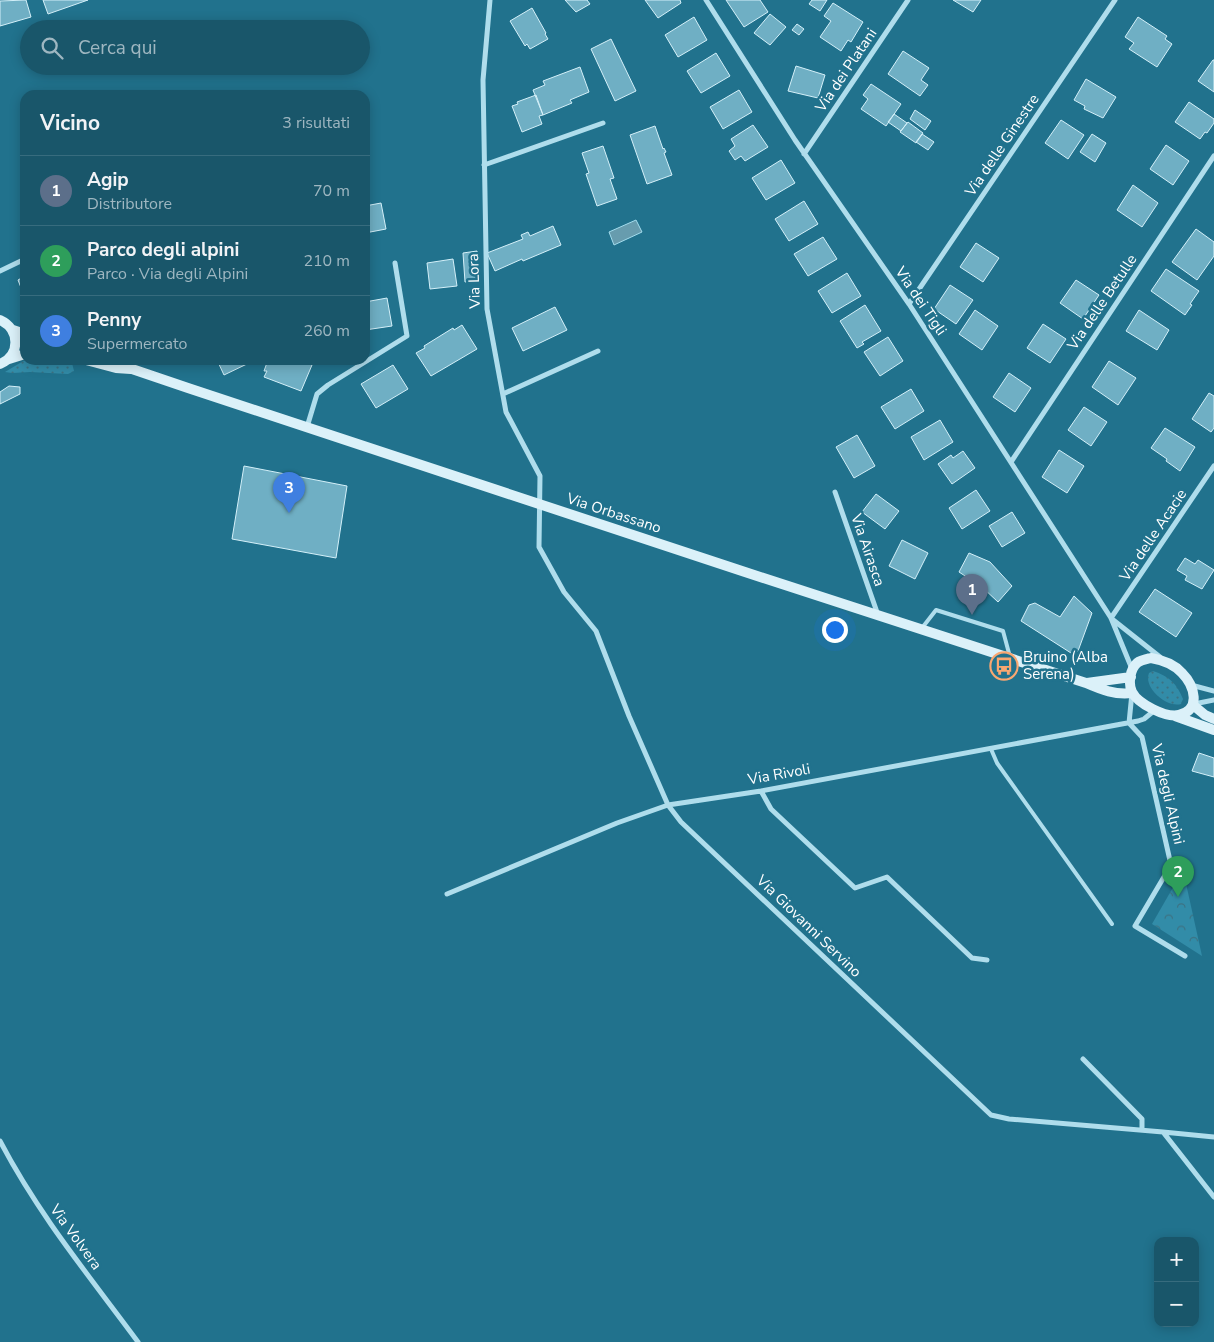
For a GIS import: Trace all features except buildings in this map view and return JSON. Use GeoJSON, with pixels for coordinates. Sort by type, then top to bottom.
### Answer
{"type":"FeatureCollection","features":[{"type":"Feature","properties":{"kind":"main road"},"geometry":{"type":"LineString","coordinates":[[0,320],[8,324],[13,330],[16,345],[14,353],[4,361]]}},
{"type":"Feature","properties":{"kind":"main road"},"geometry":{"type":"LineString","coordinates":[[13,330],[20,332]]}},
{"type":"Feature","properties":{"kind":"main road"},"geometry":{"type":"LineString","coordinates":[[4,361],[20,356]]}},
{"type":"Feature","properties":{"kind":"main road","name":"Via Orbassano"},"geometry":{"type":"LineString","coordinates":[[105,365],[132,369]]}},
{"type":"Feature","properties":{"kind":"main road","name":"Via Orbassano"},"geometry":{"type":"LineString","coordinates":[[126,365],[132,369],[539,504],[1086,683],[1107,692],[1132,693]]}},
{"type":"Feature","properties":{"kind":"main road","name":"Via Orbassano"},"geometry":{"type":"LineString","coordinates":[[1086,683],[1131,673],[1137,663],[1144,660],[1151,658],[1162,659]]}},
{"type":"Feature","properties":{"kind":"main road"},"geometry":{"type":"LineString","coordinates":[[1162,659],[1181,671],[1191,685],[1195,695],[1193,704],[1183,714],[1174,716]]}},
{"type":"Feature","properties":{"kind":"main road"},"geometry":{"type":"LineString","coordinates":[[1131,673],[1130,684],[1132,693],[1140,701],[1155,710],[1214,730]]}},
{"type":"Feature","properties":{"kind":"main road"},"geometry":{"type":"LineString","coordinates":[[1193,704],[1205,715],[1214,719]]}},
{"type":"Feature","properties":{"kind":"street","name":"Via Lora"},"geometry":{"type":"LineString","coordinates":[[490,0],[483,80],[487,309],[506,412],[540,476],[539,504]]}},
{"type":"Feature","properties":{"kind":"street","name":"Via dei Tigli"},"geometry":{"type":"LineString","coordinates":[[706,0],[804,154],[908,304],[1112,618],[1131,673]]}},
{"type":"Feature","properties":{"kind":"street","name":"Via dei Platani"},"geometry":{"type":"LineString","coordinates":[[804,154],[908,0]]}},
{"type":"Feature","properties":{"kind":"street","name":"Via delle Ginestre"},"geometry":{"type":"LineString","coordinates":[[908,304],[1115,0]]}},
{"type":"Feature","properties":{"kind":"street"},"geometry":{"type":"LineString","coordinates":[[484,165],[603,123]]}},
{"type":"Feature","properties":{"kind":"street","name":"Via delle Betulle"},"geometry":{"type":"LineString","coordinates":[[1011,462],[1214,156]]}},
{"type":"Feature","properties":{"kind":"street"},"geometry":{"type":"LineString","coordinates":[[0,271],[20,261]]}},
{"type":"Feature","properties":{"kind":"street"},"geometry":{"type":"LineString","coordinates":[[370,358],[407,336],[395,263]]}},
{"type":"Feature","properties":{"kind":"street"},"geometry":{"type":"LineString","coordinates":[[502,394],[598,351]]}},
{"type":"Feature","properties":{"kind":"street"},"geometry":{"type":"LineString","coordinates":[[307,427],[317,394],[328,384],[359,365]]}},
{"type":"Feature","properties":{"kind":"street","name":"Via delle Acacie"},"geometry":{"type":"LineString","coordinates":[[1112,618],[1214,466]]}},
{"type":"Feature","properties":{"kind":"street","name":"Via Airasca"},"geometry":{"type":"LineString","coordinates":[[835,492],[878,616]]}},
{"type":"Feature","properties":{"kind":"street","name":"Via Giovanni Servino"},"geometry":{"type":"LineString","coordinates":[[539,504],[540,546],[564,592],[596,631],[629,716],[668,805],[681,822],[991,1115],[1009,1119],[1214,1137]]}},
{"type":"Feature","properties":{"kind":"street","name":"Via dei Tigli"},"geometry":{"type":"LineString","coordinates":[[1112,618],[1162,659]]}},
{"type":"Feature","properties":{"kind":"street"},"geometry":{"type":"LineString","coordinates":[[1191,685],[1214,691]]}},
{"type":"Feature","properties":{"kind":"street"},"geometry":{"type":"LineString","coordinates":[[1129,723],[1132,693]]}},
{"type":"Feature","properties":{"kind":"street"},"geometry":{"type":"LineString","coordinates":[[1193,704],[1214,700]]}},
{"type":"Feature","properties":{"kind":"street","name":"Via Rivoli"},"geometry":{"type":"LineString","coordinates":[[447,894],[618,823],[668,805],[761,791],[1129,723],[1144,719],[1155,710]]}},
{"type":"Feature","properties":{"kind":"street","name":"Via degli Alpini"},"geometry":{"type":"LineString","coordinates":[[1129,723],[1142,737],[1171,865],[1135,926],[1185,956]]}},
{"type":"Feature","properties":{"kind":"street"},"geometry":{"type":"LineString","coordinates":[[761,791],[772,809],[855,888],[887,877],[972,958],[987,960]]}},
{"type":"Feature","properties":{"kind":"street"},"geometry":{"type":"LineString","coordinates":[[1084,1059],[1142,1119],[1142,1130]]}},
{"type":"Feature","properties":{"kind":"street"},"geometry":{"type":"LineString","coordinates":[[1164,1132],[1214,1198]]}},
{"type":"Feature","properties":{"kind":"street","name":"Via Volvera"},"geometry":{"type":"LineString","coordinates":[[0,1142],[17,1174],[57,1233],[138,1342]]}},
{"type":"Feature","properties":{"kind":"lane"},"geometry":{"type":"LineString","coordinates":[[920,630],[936,610],[1003,630],[1011,659]]}},
{"type":"Feature","properties":{"kind":"lane"},"geometry":{"type":"LineString","coordinates":[[991,749],[997,763],[1112,924]]}},
{"type":"Feature","properties":{"kind":"green space"},"geometry":{"type":"Polygon","coordinates":[[[20,363],[20,365],[72,365],[74,371],[68,374],[5,372],[20,363]]]}},
{"type":"Feature","properties":{"kind":"green space"},"geometry":{"type":"Polygon","coordinates":[[[1153,671],[1164,675],[1175,685],[1183,699],[1181,704],[1169,703],[1158,696],[1148,679],[1149,673],[1153,671]]]}},
{"type":"Feature","properties":{"kind":"green space"},"geometry":{"type":"Polygon","coordinates":[[[1183,870],[1202,956],[1152,924],[1183,870]]]}},
{"type":"Feature","properties":{"kind":"shaded area"},"geometry":{"type":"Polygon","coordinates":[[[636,220],[642,232],[614,245],[609,232],[636,220]]]}},
{"type":"Feature","properties":{"kind":"place","name":"Penny"},"geometry":{"type":"Point","coordinates":[289,513]}},
{"type":"Feature","properties":{"kind":"place","name":"Agip"},"geometry":{"type":"Point","coordinates":[972,615]}},
{"type":"Feature","properties":{"kind":"place","name":"Bruino (Alba Serena)"},"geometry":{"type":"Point","coordinates":[1004,666]}},
{"type":"Feature","properties":{"kind":"place","name":"Parco degli alpini"},"geometry":{"type":"Point","coordinates":[1178,897]}}]}
